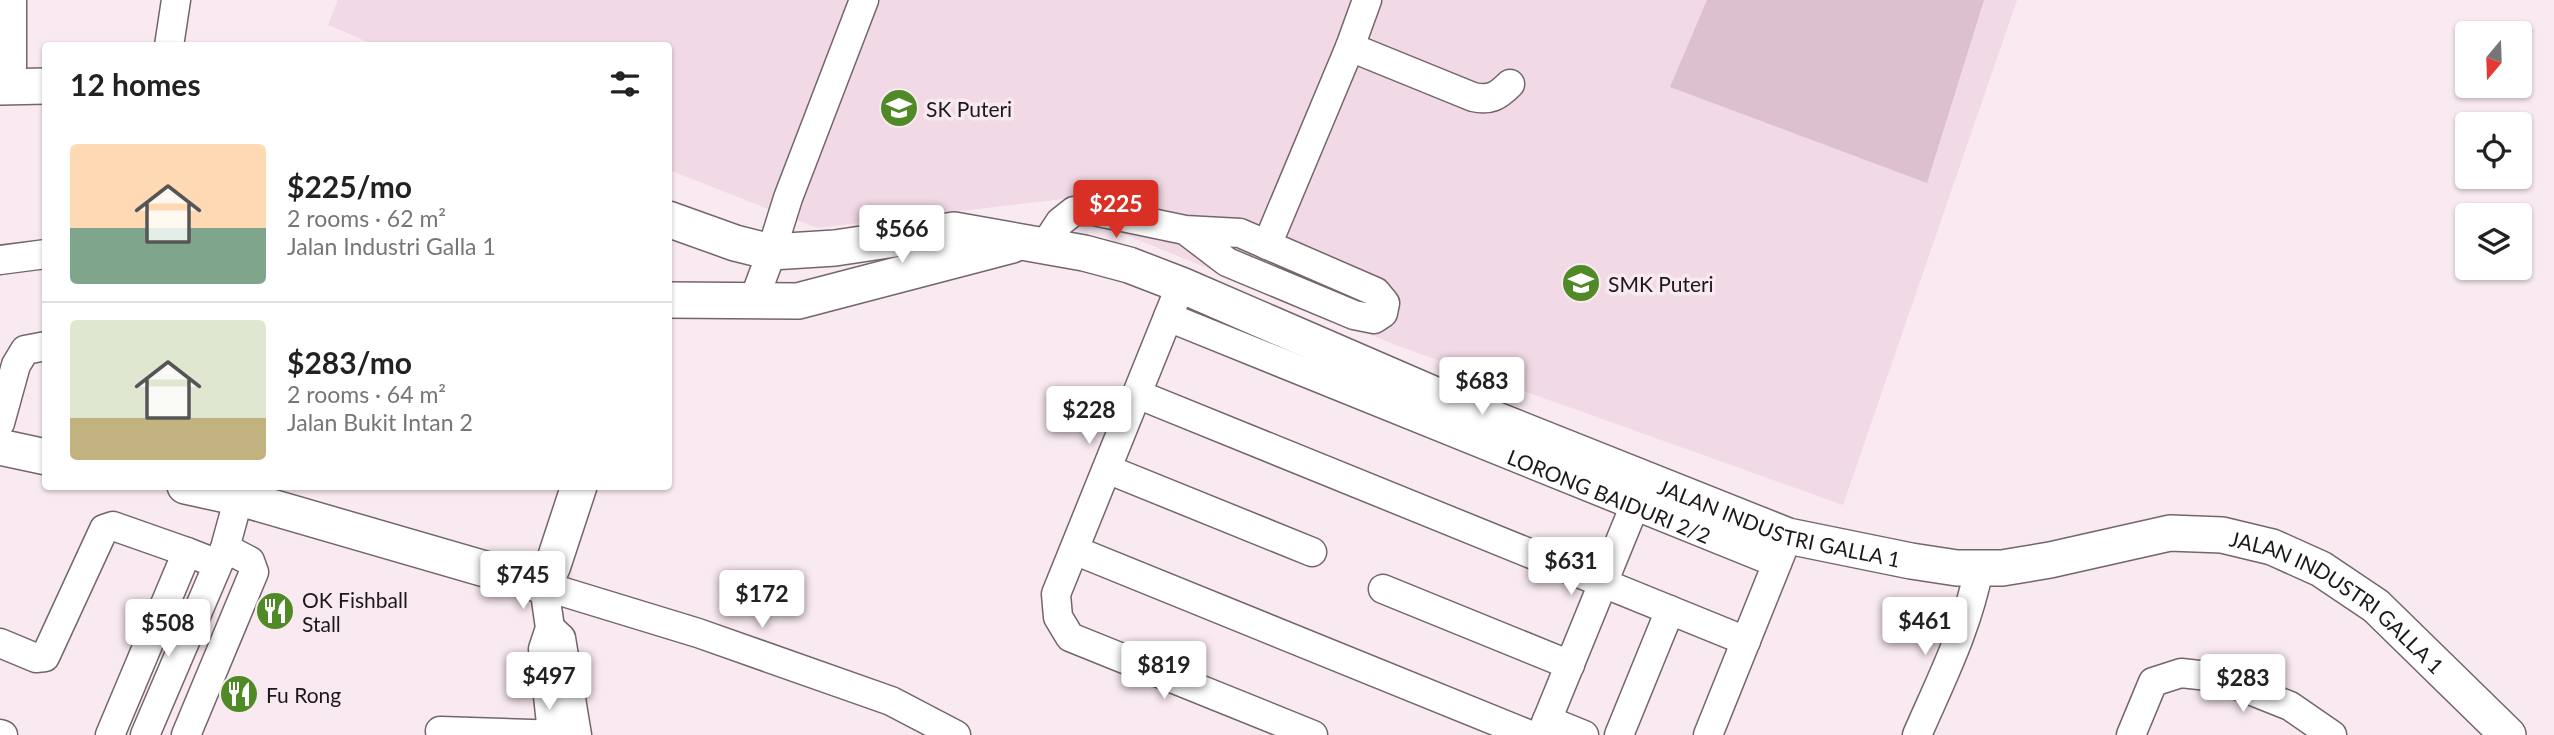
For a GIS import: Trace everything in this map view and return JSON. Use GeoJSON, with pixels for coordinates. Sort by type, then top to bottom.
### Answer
{"type":"FeatureCollection","features":[{"type":"Feature","properties":{"kind":"main road","name":"JALAN INDUSTRI GALLA 1"},"geometry":{"type":"LineString","coordinates":[[672,220],[735,243],[777,242],[835,248],[954,230],[1084,253],[1129,265],[1449,401],[1640,492],[1783,549],[1957,568],[2002,568],[2171,533],[2222,535],[2272,547],[2321,569],[2376,606],[2508,735]]}},
{"type":"Feature","properties":{"kind":"main road"},"geometry":{"type":"LineString","coordinates":[[672,300],[798,301],[1035,244]]}},
{"type":"Feature","properties":{"kind":"main road"},"geometry":{"type":"LineString","coordinates":[[0,447],[42,456]]}},
{"type":"Feature","properties":{"kind":"main road"},"geometry":{"type":"LineString","coordinates":[[222,490],[241,492],[544,586],[578,490]]}},
{"type":"Feature","properties":{"kind":"street"},"geometry":{"type":"LineString","coordinates":[[12,0],[19,87]]}},
{"type":"Feature","properties":{"kind":"street"},"geometry":{"type":"LineString","coordinates":[[170,42],[176,0]]}},
{"type":"Feature","properties":{"kind":"street"},"geometry":{"type":"LineString","coordinates":[[753,302],[864,0]]}},
{"type":"Feature","properties":{"kind":"street"},"geometry":{"type":"LineString","coordinates":[[1267,245],[1367,0]]}},
{"type":"Feature","properties":{"kind":"street"},"geometry":{"type":"LineString","coordinates":[[1350,47],[1473,97],[1487,100],[1500,94],[1510,84]]}},
{"type":"Feature","properties":{"kind":"street"},"geometry":{"type":"LineString","coordinates":[[1035,244],[1074,211],[1094,211],[1185,230],[1240,233],[1376,292],[1385,303],[1383,313],[1374,319],[1354,315],[1227,262],[1185,230]]}},
{"type":"Feature","properties":{"kind":"street"},"geometry":{"type":"LineString","coordinates":[[777,242],[784,276],[798,301]]}},
{"type":"Feature","properties":{"kind":"street"},"geometry":{"type":"LineString","coordinates":[[0,260],[42,255]]}},
{"type":"Feature","properties":{"kind":"street"},"geometry":{"type":"LineString","coordinates":[[1181,285],[1056,594],[1058,617],[1070,637],[1282,729],[1313,735]]}},
{"type":"Feature","properties":{"kind":"street","name":"LORONG BAIDURI 2/2"},"geometry":{"type":"LineString","coordinates":[[1168,317],[1640,492]]}},
{"type":"Feature","properties":{"kind":"street"},"geometry":{"type":"LineString","coordinates":[[0,423],[16,365],[25,350],[42,347]]}},
{"type":"Feature","properties":{"kind":"street"},"geometry":{"type":"LineString","coordinates":[[1137,394],[1746,641]]}},
{"type":"Feature","properties":{"kind":"street"},"geometry":{"type":"LineString","coordinates":[[1107,469],[1312,552]]}},
{"type":"Feature","properties":{"kind":"street"},"geometry":{"type":"LineString","coordinates":[[145,735],[222,556],[241,492]]}},
{"type":"Feature","properties":{"kind":"street"},"geometry":{"type":"LineString","coordinates":[[1540,730],[1570,665],[1640,492]]}},
{"type":"Feature","properties":{"kind":"street"},"geometry":{"type":"LineString","coordinates":[[0,643],[36,658],[45,657],[104,529],[113,526],[187,552],[250,561],[254,572],[186,735]]}},
{"type":"Feature","properties":{"kind":"street"},"geometry":{"type":"LineString","coordinates":[[1708,735],[1783,549]]}},
{"type":"Feature","properties":{"kind":"street"},"geometry":{"type":"LineString","coordinates":[[1074,550],[1540,730],[1584,735]]}},
{"type":"Feature","properties":{"kind":"street"},"geometry":{"type":"LineString","coordinates":[[110,735],[187,552]]}},
{"type":"Feature","properties":{"kind":"street"},"geometry":{"type":"LineString","coordinates":[[1917,735],[1958,642],[1974,596],[1979,568]]}},
{"type":"Feature","properties":{"kind":"street"},"geometry":{"type":"LineString","coordinates":[[440,731],[564,734],[561,638],[550,628],[544,586],[698,633],[891,701],[956,735]]}},
{"type":"Feature","properties":{"kind":"street"},"geometry":{"type":"LineString","coordinates":[[1383,589],[1570,665]]}},
{"type":"Feature","properties":{"kind":"street"},"geometry":{"type":"LineString","coordinates":[[1619,735],[1670,610]]}},
{"type":"Feature","properties":{"kind":"street"},"geometry":{"type":"LineString","coordinates":[[2131,735],[2153,682],[2181,673],[2217,677],[2290,706],[2332,735]]}},
{"type":"Feature","properties":{"kind":"shaded area","name":"SMK Puteri"},"geometry":{"type":"Polygon","coordinates":[[[338,0],[2017,0],[1843,505],[1401,347],[1087,219],[1095,195],[817,228],[672,171],[672,42],[368,42],[328,25],[338,0]]]}},
{"type":"Feature","properties":{"kind":"shaded area"},"geometry":{"type":"Polygon","coordinates":[[[1707,0],[1984,0],[1927,183],[1670,87],[1707,0]]]}},
{"type":"Feature","properties":{"kind":"place","name":"SK Puteri"},"geometry":{"type":"Point","coordinates":[899,108]}},
{"type":"Feature","properties":{"kind":"place","name":"SMK Puteri"},"geometry":{"type":"Point","coordinates":[1581,283]}},
{"type":"Feature","properties":{"kind":"place","name":"OK Fishball Stall"},"geometry":{"type":"Point","coordinates":[275,611]}},
{"type":"Feature","properties":{"kind":"place","name":"Fu Rong"},"geometry":{"type":"Point","coordinates":[239,694]}}]}
